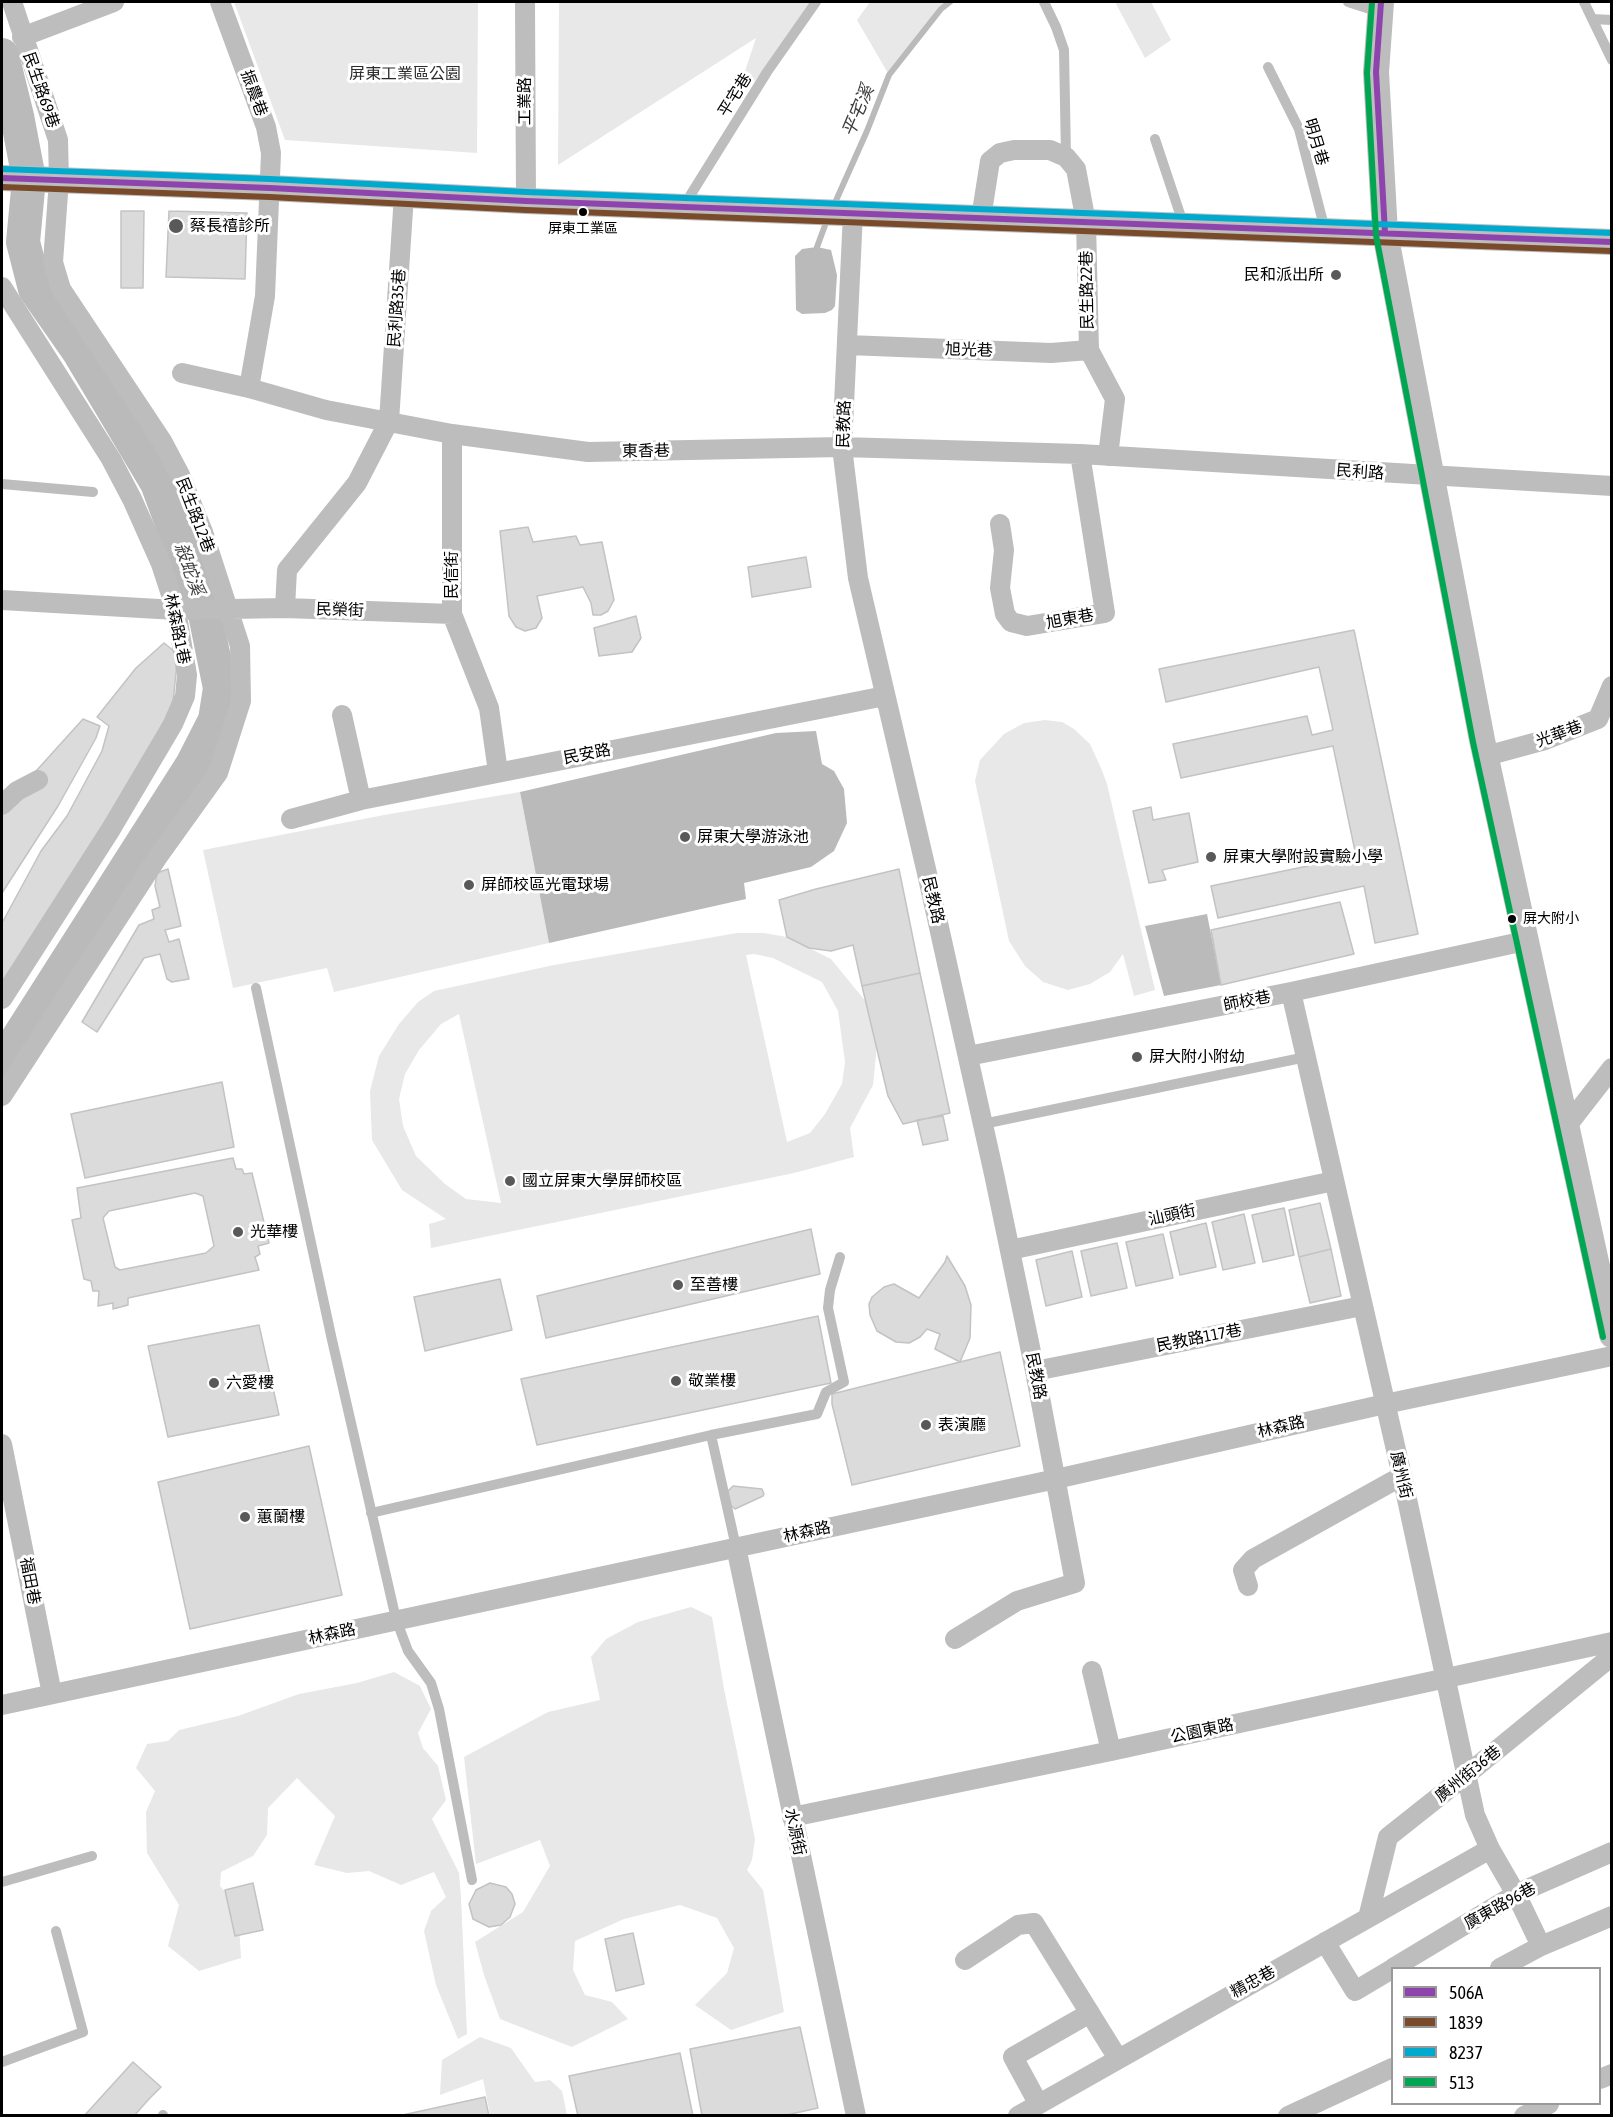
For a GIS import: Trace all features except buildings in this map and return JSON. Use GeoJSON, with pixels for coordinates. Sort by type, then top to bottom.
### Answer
{"type":"FeatureCollection","features":[{"type":"Feature","properties":{"kind":"street","name":"民生路69巷"},"geometry":{"type":"LineString","coordinates":[[12,2],[58,140],[59,180]]}},
{"type":"Feature","properties":{"kind":"street"},"geometry":{"type":"LineString","coordinates":[[22,37],[114,2]]}},
{"type":"Feature","properties":{"kind":"street","name":"振農巷"},"geometry":{"type":"LineString","coordinates":[[220,2],[267,127],[271,153],[270,188]]}},
{"type":"Feature","properties":{"kind":"street","name":"工業路"},"geometry":{"type":"LineString","coordinates":[[525,2],[526,201]]}},
{"type":"Feature","properties":{"kind":"street"},"geometry":{"type":"LineString","coordinates":[[1380,7],[1376,72],[1385,233],[1486,756],[1611,1335]]}},
{"type":"Feature","properties":{"kind":"street"},"geometry":{"type":"LineString","coordinates":[[981,218],[990,161],[1000,153],[1014,150],[1050,150],[1066,157]]}},
{"type":"Feature","properties":{"kind":"street","name":"民生路22巷"},"geometry":{"type":"LineString","coordinates":[[1066,157],[1076,169],[1086,222],[1086,300],[1089,350]]}},
{"type":"Feature","properties":{"kind":"street"},"geometry":{"type":"LineString","coordinates":[[2,178],[526,201],[1611,242]]}},
{"type":"Feature","properties":{"kind":"street","name":"民生路12巷"},"geometry":{"type":"LineString","coordinates":[[2,1096],[157,858],[218,773],[241,701],[240,646],[203,532],[180,475],[61,289],[53,262],[59,180]]}},
{"type":"Feature","properties":{"kind":"street"},"geometry":{"type":"LineString","coordinates":[[249,388],[265,296],[270,188]]}},
{"type":"Feature","properties":{"kind":"street","name":"民利路35巷"},"geometry":{"type":"LineString","coordinates":[[389,422],[404,195]]}},
{"type":"Feature","properties":{"kind":"street","name":"民教路"},"geometry":{"type":"LineString","coordinates":[[853,213],[842,447],[858,578],[983,1124],[1035,1371],[1075,1583],[1017,1601],[956,1639]]}},
{"type":"Feature","properties":{"kind":"street","name":"林森路1巷"},"geometry":{"type":"LineString","coordinates":[[2,287],[111,459],[132,499],[161,564],[176,610],[187,675],[185,696],[173,724],[111,828],[2,999]]}},
{"type":"Feature","properties":{"kind":"street","name":"旭光巷"},"geometry":{"type":"LineString","coordinates":[[848,345],[1051,353],[1089,350]]}},
{"type":"Feature","properties":{"kind":"street"},"geometry":{"type":"LineString","coordinates":[[842,447],[1108,456],[1115,399],[1089,350]]}},
{"type":"Feature","properties":{"kind":"street"},"geometry":{"type":"LineString","coordinates":[[182,373],[249,388],[326,410],[452,434]]}},
{"type":"Feature","properties":{"kind":"street"},"geometry":{"type":"LineString","coordinates":[[285,608],[287,570],[357,483],[389,422]]}},
{"type":"Feature","properties":{"kind":"street","name":"東香巷"},"geometry":{"type":"LineString","coordinates":[[452,434],[588,452],[842,447]]}},
{"type":"Feature","properties":{"kind":"street","name":"民信街"},"geometry":{"type":"LineString","coordinates":[[452,434],[452,614],[489,708],[498,772]]}},
{"type":"Feature","properties":{"kind":"street","name":"旭東巷"},"geometry":{"type":"LineString","coordinates":[[1000,524],[1004,550],[1000,588],[1005,614],[1011,622],[1028,626],[1105,613],[1080,454]]}},
{"type":"Feature","properties":{"kind":"street","name":"民利路"},"geometry":{"type":"LineString","coordinates":[[1108,456],[1611,486]]}},
{"type":"Feature","properties":{"kind":"street"},"geometry":{"type":"LineString","coordinates":[[2,600],[176,610]]}},
{"type":"Feature","properties":{"kind":"street","name":"民榮街"},"geometry":{"type":"LineString","coordinates":[[176,610],[285,608],[452,614]]}},
{"type":"Feature","properties":{"kind":"street","name":"光華巷"},"geometry":{"type":"LineString","coordinates":[[1486,756],[1545,741],[1598,719],[1611,689]]}},
{"type":"Feature","properties":{"kind":"street","name":"民安路"},"geometry":{"type":"LineString","coordinates":[[291,819],[361,800],[885,696]]}},
{"type":"Feature","properties":{"kind":"street"},"geometry":{"type":"LineString","coordinates":[[342,715],[361,800]]}},
{"type":"Feature","properties":{"kind":"street"},"geometry":{"type":"LineString","coordinates":[[2,805],[16,791],[38,780]]}},
{"type":"Feature","properties":{"kind":"street","name":"師校巷"},"geometry":{"type":"LineString","coordinates":[[968,1056],[1291,992],[1525,941]]}},
{"type":"Feature","properties":{"kind":"street","name":"廣州街"},"geometry":{"type":"LineString","coordinates":[[1291,992],[1402,1476],[1475,1815],[1541,1947]]}},
{"type":"Feature","properties":{"kind":"street"},"geometry":{"type":"LineString","coordinates":[[1566,1127],[1611,1068]]}},
{"type":"Feature","properties":{"kind":"street","name":"汕頭街"},"geometry":{"type":"LineString","coordinates":[[1010,1250],[1334,1181]]}},
{"type":"Feature","properties":{"kind":"street","name":"民教路117巷"},"geometry":{"type":"LineString","coordinates":[[1035,1371],[1362,1306]]}},
{"type":"Feature","properties":{"kind":"street","name":"林森路"},"geometry":{"type":"LineString","coordinates":[[2,1705],[1056,1479],[1385,1404],[1611,1356]]}},
{"type":"Feature","properties":{"kind":"street","name":"福田巷"},"geometry":{"type":"LineString","coordinates":[[2,1444],[52,1694]]}},
{"type":"Feature","properties":{"kind":"street"},"geometry":{"type":"LineString","coordinates":[[1248,1586],[1243,1570],[1253,1559],[1402,1476]]}},
{"type":"Feature","properties":{"kind":"street","name":"水源街"},"geometry":{"type":"LineString","coordinates":[[736,1547],[855,2115]]}},
{"type":"Feature","properties":{"kind":"street","name":"公園東路"},"geometry":{"type":"LineString","coordinates":[[792,1817],[1611,1642]]}},
{"type":"Feature","properties":{"kind":"street","name":"廣州街36巷"},"geometry":{"type":"LineString","coordinates":[[1368,1918],[1388,1837],[1611,1656]]}},
{"type":"Feature","properties":{"kind":"street"},"geometry":{"type":"LineString","coordinates":[[1092,1671],[1111,1750]]}},
{"type":"Feature","properties":{"kind":"street","name":"精忠巷"},"geometry":{"type":"LineString","coordinates":[[1018,2115],[1490,1849]]}},
{"type":"Feature","properties":{"kind":"street","name":"廣東路96巷"},"geometry":{"type":"LineString","coordinates":[[1395,1967],[1516,1894],[1611,1852]]}},
{"type":"Feature","properties":{"kind":"street"},"geometry":{"type":"LineString","coordinates":[[1502,1967],[1611,1916]]}},
{"type":"Feature","properties":{"kind":"street"},"geometry":{"type":"LineString","coordinates":[[965,1960],[1018,1925],[1034,1923],[1117,2058]]}},
{"type":"Feature","properties":{"kind":"street","name":"廣東路96巷"},"geometry":{"type":"LineString","coordinates":[[1325,1942],[1355,1991],[1391,1969]]}},
{"type":"Feature","properties":{"kind":"street"},"geometry":{"type":"LineString","coordinates":[[1038,2103],[1013,2057],[1090,2013]]}},
{"type":"Feature","properties":{"kind":"street"},"geometry":{"type":"LineString","coordinates":[[1288,2115],[1391,2068]]}},
{"type":"Feature","properties":{"kind":"street"},"geometry":{"type":"LineString","coordinates":[[1524,2115],[1545,2105]]}},
{"type":"Feature","properties":{"kind":"lane","name":"平宅巷"},"geometry":{"type":"LineString","coordinates":[[682,207],[767,72],[816,2]]}},
{"type":"Feature","properties":{"kind":"lane"},"geometry":{"type":"LineString","coordinates":[[1044,2],[1064,50],[1066,157]]}},
{"type":"Feature","properties":{"kind":"lane"},"geometry":{"type":"LineString","coordinates":[[1348,2],[1380,7]]}},
{"type":"Feature","properties":{"kind":"lane"},"geometry":{"type":"LineString","coordinates":[[1584,2],[1611,60]]}},
{"type":"Feature","properties":{"kind":"lane"},"geometry":{"type":"LineString","coordinates":[[1592,19],[1611,21]]}},
{"type":"Feature","properties":{"kind":"lane","name":"明月巷"},"geometry":{"type":"LineString","coordinates":[[1268,67],[1299,129],[1325,230]]}},
{"type":"Feature","properties":{"kind":"lane"},"geometry":{"type":"LineString","coordinates":[[1155,139],[1184,226]]}},
{"type":"Feature","properties":{"kind":"lane"},"geometry":{"type":"LineString","coordinates":[[2,484],[93,492]]}},
{"type":"Feature","properties":{"kind":"lane"},"geometry":{"type":"LineString","coordinates":[[256,988],[396,1620],[408,1651],[431,1683],[439,1709],[471,1880]]}},
{"type":"Feature","properties":{"kind":"lane"},"geometry":{"type":"LineString","coordinates":[[983,1124],[1306,1057]]}},
{"type":"Feature","properties":{"kind":"lane"},"geometry":{"type":"LineString","coordinates":[[371,1513],[711,1435],[817,1414],[826,1392],[844,1382],[828,1308],[830,1290],[840,1257]]}},
{"type":"Feature","properties":{"kind":"lane"},"geometry":{"type":"LineString","coordinates":[[711,1435],[736,1547]]}},
{"type":"Feature","properties":{"kind":"lane"},"geometry":{"type":"LineString","coordinates":[[2,1882],[92,1856]]}},
{"type":"Feature","properties":{"kind":"lane"},"geometry":{"type":"LineString","coordinates":[[2,2062],[83,2032],[56,1931]]}},
{"type":"Feature","properties":{"kind":"green space","name":"屏東工業區公園"},"geometry":{"type":"Polygon","coordinates":[[[234,2],[478,2],[477,153],[285,140],[234,2]]]}},
{"type":"Feature","properties":{"kind":"green space"},"geometry":{"type":"Polygon","coordinates":[[[559,2],[816,2],[739,101],[736,98],[756,38],[558,165],[559,2]]]}},
{"type":"Feature","properties":{"kind":"green space"},"geometry":{"type":"Polygon","coordinates":[[[870,2],[950,2],[941,9],[889,75],[857,20],[870,2]]]}},
{"type":"Feature","properties":{"kind":"green space"},"geometry":{"type":"Polygon","coordinates":[[[1115,2],[1151,2],[1171,40],[1145,58],[1115,2]]]}},
{"type":"Feature","properties":{"kind":"green space"},"geometry":{"type":"Polygon","coordinates":[[[1045,720],[1062,722],[1074,729],[1090,744],[1101,768],[1107,784],[1155,990],[1134,996],[1123,954],[1110,972],[1090,984],[1068,990],[1043,982],[1025,966],[1009,941],[975,781],[980,760],[1004,734],[1024,723],[1045,720]]]}},
{"type":"Feature","properties":{"kind":"green space"},"geometry":{"type":"Polygon","coordinates":[[[520,792],[549,943],[334,992],[327,968],[233,988],[203,850],[384,815],[520,792]]]}},
{"type":"Feature","properties":{"kind":"green space"},"geometry":{"type":"Polygon","coordinates":[[[737,933],[764,933],[787,937],[831,959],[867,1003],[877,1045],[873,1085],[850,1128],[854,1157],[794,1173],[431,1248],[429,1224],[446,1219],[402,1190],[372,1140],[370,1091],[379,1056],[399,1024],[418,1002],[434,991],[554,965],[737,933]],[[754,954],[746,955],[787,1142],[810,1133],[825,1114],[842,1084],[845,1062],[838,1011],[822,982],[773,958],[754,954]],[[459,1014],[441,1024],[419,1050],[405,1074],[399,1099],[403,1126],[416,1156],[445,1184],[466,1199],[501,1203],[459,1014]]]}},
{"type":"Feature","properties":{"kind":"green space"},"geometry":{"type":"Polygon","coordinates":[[[691,1607],[712,1617],[724,1689],[755,1839],[752,1860],[747,1870],[763,1890],[784,2012],[731,2030],[695,2005],[727,1973],[734,1948],[717,1918],[680,1905],[624,1919],[575,1941],[573,1970],[585,1995],[612,2002],[628,2019],[572,2047],[500,2019],[475,1942],[523,1912],[550,1866],[540,1840],[476,1864],[464,1757],[548,1712],[600,1700],[591,1657],[606,1639],[638,1622],[691,1607]]]}},
{"type":"Feature","properties":{"kind":"green space"},"geometry":{"type":"Polygon","coordinates":[[[394,1672],[420,1686],[431,1709],[418,1733],[423,1748],[438,1766],[446,1800],[432,1819],[459,1873],[467,2034],[458,2039],[436,1985],[424,1931],[431,1911],[446,1897],[434,1872],[401,1885],[369,1871],[347,1873],[314,1865],[335,1816],[297,1778],[268,1808],[267,1835],[253,1856],[221,1872],[220,1886],[238,1906],[241,1958],[199,1971],[168,1946],[179,1905],[147,1853],[146,1812],[155,1791],[136,1768],[147,1744],[168,1741],[179,1730],[238,1716],[299,1694],[357,1683],[394,1672]]]}},
{"type":"Feature","properties":{"kind":"green space"},"geometry":{"type":"Polygon","coordinates":[[[480,2037],[511,2048],[535,2082],[550,2080],[562,2091],[567,2115],[490,2115],[483,2079],[440,2095],[442,2060],[480,2037]]]}},
{"type":"Feature","properties":{"kind":"shaded area"},"geometry":{"type":"Polygon","coordinates":[[[817,247],[831,250],[837,275],[835,306],[825,313],[802,314],[796,310],[795,256],[802,249],[817,247]]]}},
{"type":"Feature","properties":{"kind":"shaded area","name":"屏東大學游泳池"},"geometry":{"type":"Polygon","coordinates":[[[816,731],[822,764],[834,771],[844,789],[847,823],[834,851],[811,867],[744,883],[746,899],[549,943],[520,792],[776,733],[816,731]]]}},
{"type":"Feature","properties":{"kind":"shaded area"},"geometry":{"type":"Polygon","coordinates":[[[1207,914],[1221,985],[1164,996],[1145,926],[1207,914]]]}},
{"type":"Feature","properties":{"kind":"waterway","name":"平宅溪"},"geometry":{"type":"LineString","coordinates":[[834,205],[889,75],[941,9],[950,2]]}},
{"type":"Feature","properties":{"kind":"waterway","name":"殺蛇溪"},"geometry":{"type":"LineString","coordinates":[[2,55],[29,179],[23,242],[35,289],[79,352],[157,483],[205,614],[220,688],[215,720],[192,765],[2,1063]]}},
{"type":"Feature","properties":{"kind":"waterway","name":"平宅溪"},"geometry":{"type":"LineString","coordinates":[[817,247],[827,220]]}},
{"type":"Feature","properties":{"kind":"transit line","name":"513"},"geometry":{"type":"LineString","coordinates":[[1372,2],[1367,73],[1376,235],[1473,742],[1603,1337]]}},
{"type":"Feature","properties":{"kind":"transit line","name":"506A"},"geometry":{"type":"LineString","coordinates":[[1381,2],[1376,72],[1385,233]]}},
{"type":"Feature","properties":{"kind":"transit line","name":"8237"},"geometry":{"type":"LineString","coordinates":[[2,169],[526,192],[1612,233]]}},
{"type":"Feature","properties":{"kind":"transit line","name":"506A"},"geometry":{"type":"LineString","coordinates":[[2,178],[526,201],[1612,242]]}},
{"type":"Feature","properties":{"kind":"transit line","name":"1839"},"geometry":{"type":"LineString","coordinates":[[2,187],[526,210],[1612,251]]}},
{"type":"Feature","properties":{"kind":"place","name":"屏東工業區"},"geometry":{"type":"Point","coordinates":[583,212]}},
{"type":"Feature","properties":{"kind":"place","name":"蔡長禧診所"},"geometry":{"type":"Point","coordinates":[176,226]}},
{"type":"Feature","properties":{"kind":"place","name":"民和派出所"},"geometry":{"type":"Point","coordinates":[1336,275]}},
{"type":"Feature","properties":{"kind":"place","name":"屏東大學游泳池"},"geometry":{"type":"Point","coordinates":[685,837]}},
{"type":"Feature","properties":{"kind":"place","name":"屏東大學附設實驗小學"},"geometry":{"type":"Point","coordinates":[1211,857]}},
{"type":"Feature","properties":{"kind":"place","name":"屏師校區光電球場"},"geometry":{"type":"Point","coordinates":[469,885]}},
{"type":"Feature","properties":{"kind":"place","name":"屏大附小"},"geometry":{"type":"Point","coordinates":[1512,919]}},
{"type":"Feature","properties":{"kind":"place","name":"屏大附小附幼"},"geometry":{"type":"Point","coordinates":[1137,1057]}},
{"type":"Feature","properties":{"kind":"place","name":"國立屏東大學屏師校區"},"geometry":{"type":"Point","coordinates":[510,1181]}},
{"type":"Feature","properties":{"kind":"place","name":"光華樓"},"geometry":{"type":"Point","coordinates":[238,1232]}},
{"type":"Feature","properties":{"kind":"place","name":"至善樓"},"geometry":{"type":"Point","coordinates":[678,1285]}},
{"type":"Feature","properties":{"kind":"place","name":"敬業樓"},"geometry":{"type":"Point","coordinates":[676,1381]}},
{"type":"Feature","properties":{"kind":"place","name":"六愛樓"},"geometry":{"type":"Point","coordinates":[214,1383]}},
{"type":"Feature","properties":{"kind":"place","name":"表演廳"},"geometry":{"type":"Point","coordinates":[926,1425]}},
{"type":"Feature","properties":{"kind":"place","name":"蕙蘭樓"},"geometry":{"type":"Point","coordinates":[245,1517]}}]}
